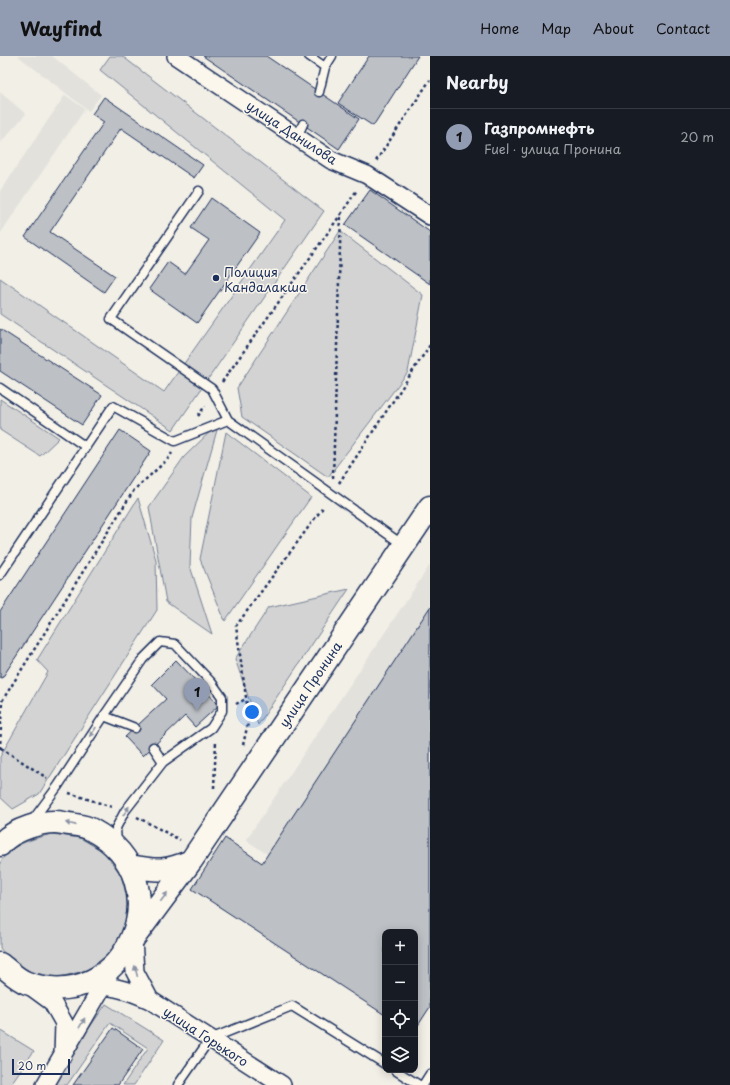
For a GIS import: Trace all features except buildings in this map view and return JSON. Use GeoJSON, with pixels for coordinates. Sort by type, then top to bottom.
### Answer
{"type":"FeatureCollection","features":[{"type":"Feature","properties":{"kind":"main road","name":"улица Пронина"},"geometry":{"type":"LineString","coordinates":[[133,939],[194,856],[430,507]]}},
{"type":"Feature","properties":{"kind":"main road"},"geometry":{"type":"LineString","coordinates":[[0,964],[26,983],[54,988],[76,986],[98,978],[115,964],[133,939],[140,915],[139,890],[130,866],[117,848],[92,829],[57,821],[27,827],[1,843]]}},
{"type":"Feature","properties":{"kind":"main road"},"geometry":{"type":"LineString","coordinates":[[130,866],[150,870],[171,869],[194,856]]}},
{"type":"Feature","properties":{"kind":"street","name":"улица Данилова"},"geometry":{"type":"LineString","coordinates":[[176,56],[300,130],[331,160],[367,175],[430,216]]}},
{"type":"Feature","properties":{"kind":"street"},"geometry":{"type":"LineString","coordinates":[[133,939],[135,972],[150,1000]]}},
{"type":"Feature","properties":{"kind":"street"},"geometry":{"type":"LineString","coordinates":[[45,1085],[115,964]]}},
{"type":"Feature","properties":{"kind":"street"},"geometry":{"type":"LineString","coordinates":[[26,983],[52,1002],[64,1023],[63,1056]]}},
{"type":"Feature","properties":{"kind":"street","name":"улица Горького"},"geometry":{"type":"LineString","coordinates":[[76,986],[104,985],[127,989],[150,1000],[282,1085]]}},
{"type":"Feature","properties":{"kind":"lane"},"geometry":{"type":"LineString","coordinates":[[309,56],[326,67]]}},
{"type":"Feature","properties":{"kind":"lane"},"geometry":{"type":"LineString","coordinates":[[319,92],[326,67],[332,56]]}},
{"type":"Feature","properties":{"kind":"lane"},"geometry":{"type":"LineString","coordinates":[[199,191],[111,319],[212,389],[228,420],[404,546]]}},
{"type":"Feature","properties":{"kind":"lane"},"geometry":{"type":"LineString","coordinates":[[0,388],[86,447]]}},
{"type":"Feature","properties":{"kind":"lane"},"geometry":{"type":"LineString","coordinates":[[0,575],[113,406],[175,441],[228,420]]}},
{"type":"Feature","properties":{"kind":"lane"},"geometry":{"type":"LineString","coordinates":[[27,827],[58,786],[142,659],[160,642],[175,644],[212,683],[222,697],[222,711],[211,728],[163,762],[125,811],[116,828],[117,848]]}},
{"type":"Feature","properties":{"kind":"lane"},"geometry":{"type":"LineString","coordinates":[[104,716],[135,728]]}},
{"type":"Feature","properties":{"kind":"lane"},"geometry":{"type":"LineString","coordinates":[[153,747],[163,762]]}},
{"type":"Feature","properties":{"kind":"lane"},"geometry":{"type":"LineString","coordinates":[[178,1085],[210,1039],[292,1006],[382,1062]]}},
{"type":"Feature","properties":{"kind":"lane"},"geometry":{"type":"LineString","coordinates":[[400,1073],[419,1085]]}},
{"type":"Feature","properties":{"kind":"lane"},"geometry":{"type":"LineString","coordinates":[[423,1085],[430,1074]]}},
{"type":"Feature","properties":{"kind":"path"},"geometry":{"type":"LineString","coordinates":[[194,856],[188,844],[125,811],[67,792],[0,748],[2,701],[134,490],[167,460],[183,438],[341,214],[430,80]]}},
{"type":"Feature","properties":{"kind":"path"},"geometry":{"type":"LineString","coordinates":[[332,494],[341,214]]}},
{"type":"Feature","properties":{"kind":"path"},"geometry":{"type":"LineString","coordinates":[[242,752],[249,719],[236,626],[332,494],[430,345]]}},
{"type":"Feature","properties":{"kind":"path"},"geometry":{"type":"LineString","coordinates":[[211,728],[216,738],[214,796]]}},
{"type":"Feature","properties":{"kind":"shaded area"},"geometry":{"type":"Polygon","coordinates":[[[18,56],[52,56],[101,95],[89,111],[18,56]]]}},
{"type":"Feature","properties":{"kind":"shaded area"},"geometry":{"type":"Polygon","coordinates":[[[110,56],[122,56],[324,211],[173,430],[0,314],[0,278],[164,392],[285,220],[100,70],[110,56]]]}},
{"type":"Feature","properties":{"kind":"shaded area"},"geometry":{"type":"Polygon","coordinates":[[[0,92],[26,114],[0,143],[0,92]]]}},
{"type":"Feature","properties":{"kind":"shaded area"},"geometry":{"type":"Polygon","coordinates":[[[65,95],[85,109],[0,234],[0,191],[65,95]]]}},
{"type":"Feature","properties":{"kind":"shaded area"},"geometry":{"type":"Polygon","coordinates":[[[340,231],[423,295],[408,372],[328,477],[242,417],[237,388],[340,231]]]}},
{"type":"Feature","properties":{"kind":"shaded area"},"geometry":{"type":"Polygon","coordinates":[[[0,399],[59,438],[40,456],[0,430],[0,399]]]}},
{"type":"Feature","properties":{"kind":"shaded area"},"geometry":{"type":"Polygon","coordinates":[[[219,423],[192,518],[190,566],[212,634],[166,602],[149,507],[184,457],[219,423]]]}},
{"type":"Feature","properties":{"kind":"shaded area"},"geometry":{"type":"Polygon","coordinates":[[[226,432],[311,497],[225,621],[200,559],[226,432]]]}},
{"type":"Feature","properties":{"kind":"shaded area"},"geometry":{"type":"Polygon","coordinates":[[[138,498],[156,560],[157,610],[39,794],[13,809],[0,797],[0,757],[48,672],[37,660],[138,498]]]}},
{"type":"Feature","properties":{"kind":"shaded area"},"geometry":{"type":"Polygon","coordinates":[[[430,565],[430,964],[418,938],[418,929],[382,929],[382,931],[246,840],[430,565]]]}},
{"type":"Feature","properties":{"kind":"shaded area"},"geometry":{"type":"Polygon","coordinates":[[[349,589],[258,725],[235,659],[269,607],[349,589]]]}},
{"type":"Feature","properties":{"kind":"shaded area"},"geometry":{"type":"Polygon","coordinates":[[[52,834],[80,838],[104,852],[121,875],[128,902],[124,929],[110,953],[87,970],[60,977],[33,973],[9,959],[0,948],[0,863],[10,851],[23,843],[52,834]]]}},
{"type":"Feature","properties":{"kind":"shaded area"},"geometry":{"type":"Polygon","coordinates":[[[106,1004],[164,1040],[134,1085],[123,1085],[148,1048],[110,1023],[67,1085],[49,1085],[106,1004]]]}},
{"type":"Feature","properties":{"kind":"shaded area"},"geometry":{"type":"Polygon","coordinates":[[[0,1030],[34,1051],[10,1085],[0,1085],[0,1030]]]}},
{"type":"Feature","properties":{"kind":"place","name":"Полиция Кандалакша"},"geometry":{"type":"Point","coordinates":[216,278]}},
{"type":"Feature","properties":{"kind":"place","name":"Газпромнефть"},"geometry":{"type":"Point","coordinates":[197,711]}}]}
